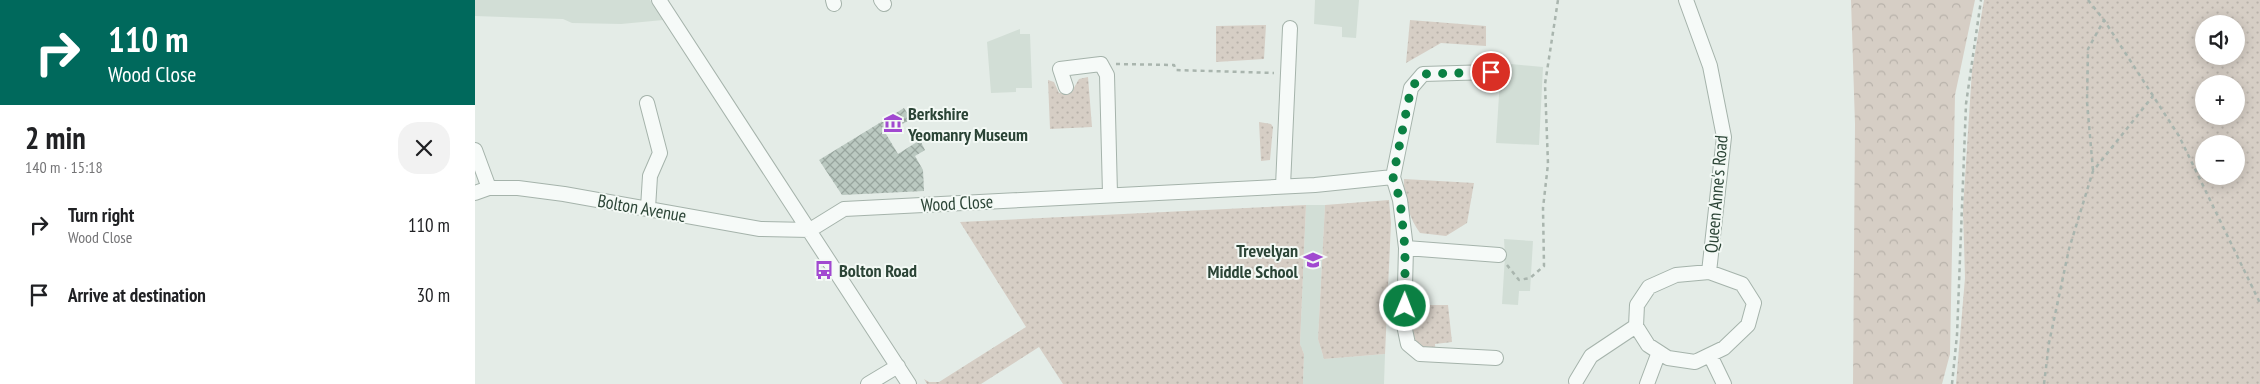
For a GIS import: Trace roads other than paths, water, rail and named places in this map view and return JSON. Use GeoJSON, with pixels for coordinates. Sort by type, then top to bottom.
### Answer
{"type":"FeatureCollection","features":[{"type":"Feature","properties":{"kind":"street"},"geometry":{"type":"LineString","coordinates":[[659,0],[909,384]]}},
{"type":"Feature","properties":{"kind":"street","name":"Queen Anne's Road"},"geometry":{"type":"LineString","coordinates":[[1686,0],[1710,66],[1724,137],[1709,272]]}},
{"type":"Feature","properties":{"kind":"street"},"geometry":{"type":"LineString","coordinates":[[1283,186],[1290,28]]}},
{"type":"Feature","properties":{"kind":"street"},"geometry":{"type":"LineString","coordinates":[[1067,87],[1060,70],[1101,64],[1107,75],[1111,194]]}},
{"type":"Feature","properties":{"kind":"street"},"geometry":{"type":"LineString","coordinates":[[1491,72],[1423,74],[1411,88],[1393,177],[1400,200],[1405,248],[1404,325],[1408,344],[1420,354],[1496,358]]}},
{"type":"Feature","properties":{"kind":"street"},"geometry":{"type":"LineString","coordinates":[[647,103],[660,154],[649,176],[648,208]]}},
{"type":"Feature","properties":{"kind":"street"},"geometry":{"type":"LineString","coordinates":[[475,150],[489,188]]}},
{"type":"Feature","properties":{"kind":"street","name":"Wood Close"},"geometry":{"type":"LineString","coordinates":[[810,230],[844,209],[1283,186],[1393,177]]}},
{"type":"Feature","properties":{"kind":"street","name":"Bolton Avenue"},"geometry":{"type":"LineString","coordinates":[[475,193],[489,188],[518,188],[648,208],[760,229],[810,230]]}},
{"type":"Feature","properties":{"kind":"street"},"geometry":{"type":"LineString","coordinates":[[1405,248],[1499,255]]}},
{"type":"Feature","properties":{"kind":"street","name":"Queen Anne's Road"},"geometry":{"type":"LineString","coordinates":[[1709,272],[1742,284],[1754,303],[1748,325],[1725,348],[1695,362],[1668,358],[1648,345],[1636,326],[1637,305],[1649,287],[1676,275],[1709,272]]}},
{"type":"Feature","properties":{"kind":"street"},"geometry":{"type":"LineString","coordinates":[[1576,382],[1591,356],[1636,326]]}},
{"type":"Feature","properties":{"kind":"street"},"geometry":{"type":"LineString","coordinates":[[1647,384],[1659,352]]}},
{"type":"Feature","properties":{"kind":"street"},"geometry":{"type":"LineString","coordinates":[[1710,355],[1724,384]]}},
{"type":"Feature","properties":{"kind":"street"},"geometry":{"type":"LineString","coordinates":[[867,384],[898,366]]}},
{"type":"Feature","properties":{"kind":"place","name":"Berkshire Yeomanry Museum"},"geometry":{"type":"Point","coordinates":[893,123]}},
{"type":"Feature","properties":{"kind":"place","name":"Trevelyan Middle School"},"geometry":{"type":"Point","coordinates":[1313,260]}},
{"type":"Feature","properties":{"kind":"place","name":"Bolton Road"},"geometry":{"type":"Point","coordinates":[824,270]}}]}
